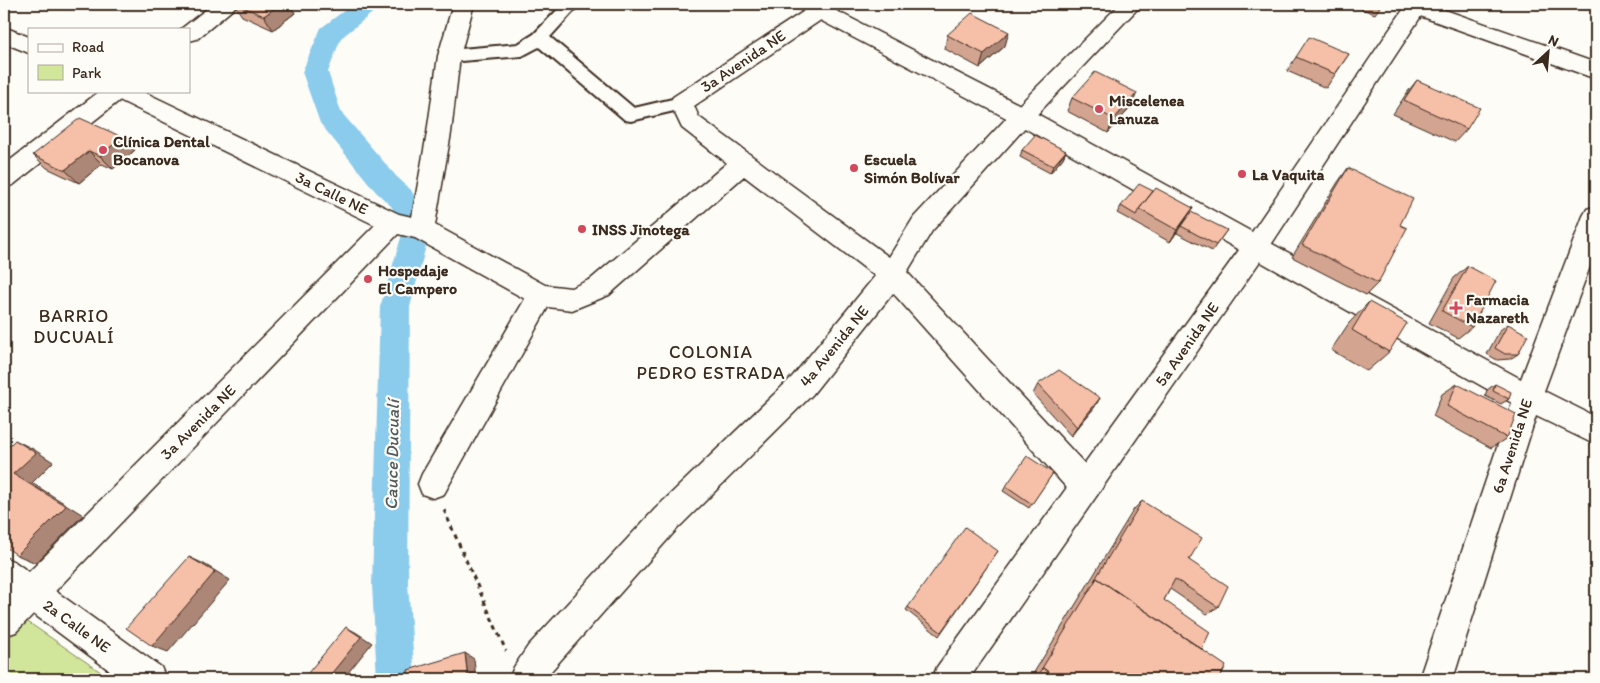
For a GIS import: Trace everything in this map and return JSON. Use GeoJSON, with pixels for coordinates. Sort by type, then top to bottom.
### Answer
{"type":"FeatureCollection","features":[{"type":"Feature","properties":{"kind":"street"},"geometry":{"type":"LineString","coordinates":[[190,33],[226,4]]}},
{"type":"Feature","properties":{"kind":"street"},"geometry":{"type":"LineString","coordinates":[[422,230],[450,56],[463,4]]}},
{"type":"Feature","properties":{"kind":"street"},"geometry":{"type":"LineString","coordinates":[[450,56],[522,50],[540,38],[572,4]]}},
{"type":"Feature","properties":{"kind":"street","name":"4a Avenida NE"},"geometry":{"type":"LineString","coordinates":[[526,679],[540,658],[666,519],[802,386],[892,274],[923,224],[1022,116],[1132,4]]}},
{"type":"Feature","properties":{"kind":"street"},"geometry":{"type":"LineString","coordinates":[[818,6],[1022,116],[1528,397],[1596,432]]}},
{"type":"Feature","properties":{"kind":"street","name":"3a Avenida NE"},"geometry":{"type":"LineString","coordinates":[[681,103],[818,6]]}},
{"type":"Feature","properties":{"kind":"street"},"geometry":{"type":"LineString","coordinates":[[1417,6],[1596,71]]}},
{"type":"Feature","properties":{"kind":"street","name":"5a Avenida NE"},"geometry":{"type":"LineString","coordinates":[[949,679],[1256,247],[1417,6]]}},
{"type":"Feature","properties":{"kind":"street"},"geometry":{"type":"LineString","coordinates":[[4,34],[28,46]]}},
{"type":"Feature","properties":{"kind":"street"},"geometry":{"type":"LineString","coordinates":[[540,38],[631,115],[681,103],[690,122],[892,274],[1085,486]]}},
{"type":"Feature","properties":{"kind":"street"},"geometry":{"type":"LineString","coordinates":[[4,178],[115,92]]}},
{"type":"Feature","properties":{"kind":"street","name":"3a Calle NE"},"geometry":{"type":"LineString","coordinates":[[123,92],[394,223],[422,230],[541,295]]}},
{"type":"Feature","properties":{"kind":"street"},"geometry":{"type":"LineString","coordinates":[[433,484],[541,295],[572,299],[600,287],[743,163]]}},
{"type":"Feature","properties":{"kind":"street","name":"6a Avenida NE"},"geometry":{"type":"LineString","coordinates":[[1436,679],[1528,397],[1596,216]]}},
{"type":"Feature","properties":{"kind":"street","name":"3a Avenida NE"},"geometry":{"type":"LineString","coordinates":[[4,620],[394,223]]}},
{"type":"Feature","properties":{"kind":"street","name":"2a Calle NE"},"geometry":{"type":"LineString","coordinates":[[4,573],[149,679]]}},
{"type":"Feature","properties":{"kind":"path"},"geometry":{"type":"LineString","coordinates":[[433,484],[507,653]]}},
{"type":"Feature","properties":{"kind":"green space"},"geometry":{"type":"Polygon","coordinates":[[[25,620],[111,679],[4,679],[4,641],[25,620]]]}},
{"type":"Feature","properties":{"kind":"building"},"geometry":{"type":"Polygon","coordinates":[[[236,4],[280,4],[264,16],[236,4]]]}},
{"type":"Feature","properties":{"kind":"building"},"geometry":{"type":"Polygon","coordinates":[[[972,13],[1009,32],[984,54],[947,35],[972,13]]]}},
{"type":"Feature","properties":{"kind":"building"},"geometry":{"type":"Polygon","coordinates":[[[1309,37],[1349,54],[1335,74],[1296,57],[1309,37]]]}},
{"type":"Feature","properties":{"kind":"building"},"geometry":{"type":"Polygon","coordinates":[[[1095,72],[1137,93],[1114,119],[1072,98],[1095,72]]]}},
{"type":"Feature","properties":{"kind":"building"},"geometry":{"type":"Polygon","coordinates":[[[1417,80],[1480,108],[1467,129],[1404,100],[1417,80]]]}},
{"type":"Feature","properties":{"kind":"building"},"geometry":{"type":"Polygon","coordinates":[[[80,118],[122,137],[100,156],[89,151],[65,170],[33,155],[80,118]]]}},
{"type":"Feature","properties":{"kind":"building"},"geometry":{"type":"Polygon","coordinates":[[[1035,135],[1066,151],[1053,166],[1022,150],[1035,135]]]}},
{"type":"Feature","properties":{"kind":"building"},"geometry":{"type":"Polygon","coordinates":[[[1348,168],[1413,199],[1400,225],[1407,228],[1378,283],[1302,245],[1348,168]]]}},
{"type":"Feature","properties":{"kind":"building"},"geometry":{"type":"Polygon","coordinates":[[[1139,184],[1153,191],[1136,215],[1121,206],[1139,184]]]}},
{"type":"Feature","properties":{"kind":"building"},"geometry":{"type":"Polygon","coordinates":[[[1156,188],[1193,208],[1177,230],[1139,209],[1156,188]]]}},
{"type":"Feature","properties":{"kind":"building"},"geometry":{"type":"Polygon","coordinates":[[[1191,212],[1227,230],[1216,245],[1181,226],[1191,212]]]}},
{"type":"Feature","properties":{"kind":"building"},"geometry":{"type":"Polygon","coordinates":[[[1468,266],[1496,281],[1472,327],[1442,311],[1468,266]]]}},
{"type":"Feature","properties":{"kind":"building"},"geometry":{"type":"Polygon","coordinates":[[[1369,302],[1407,323],[1389,352],[1352,330],[1369,302]]]}},
{"type":"Feature","properties":{"kind":"building"},"geometry":{"type":"Polygon","coordinates":[[[1508,324],[1528,335],[1518,354],[1505,354],[1495,348],[1508,324]]]}},
{"type":"Feature","properties":{"kind":"building"},"geometry":{"type":"Polygon","coordinates":[[[1059,370],[1100,398],[1077,427],[1038,384],[1059,370]]]}},
{"type":"Feature","properties":{"kind":"building"},"geometry":{"type":"Polygon","coordinates":[[[1457,384],[1516,414],[1507,438],[1447,406],[1457,384]]]}},
{"type":"Feature","properties":{"kind":"building"},"geometry":{"type":"Polygon","coordinates":[[[1495,384],[1511,392],[1509,399],[1493,391],[1495,384]]]}},
{"type":"Feature","properties":{"kind":"building"},"geometry":{"type":"Polygon","coordinates":[[[15,440],[36,453],[13,474],[66,506],[17,555],[4,546],[4,451],[15,440]]]}},
{"type":"Feature","properties":{"kind":"building"},"geometry":{"type":"Polygon","coordinates":[[[1027,456],[1053,473],[1032,504],[1006,486],[1027,456]]]}},
{"type":"Feature","properties":{"kind":"building"},"geometry":{"type":"Polygon","coordinates":[[[1142,501],[1202,538],[1189,560],[1228,586],[1218,607],[1175,579],[1164,600],[1210,632],[1202,649],[1097,578],[1094,581],[1142,501]]]}},
{"type":"Feature","properties":{"kind":"building"},"geometry":{"type":"Polygon","coordinates":[[[965,527],[998,551],[941,632],[908,607],[965,527]]]}},
{"type":"Feature","properties":{"kind":"building"},"geometry":{"type":"Polygon","coordinates":[[[189,557],[215,572],[152,646],[126,628],[189,557]]]}},
{"type":"Feature","properties":{"kind":"building"},"geometry":{"type":"Polygon","coordinates":[[[1097,578],[1226,666],[1219,679],[1058,679],[1043,668],[1041,670],[1097,578]]]}},
{"type":"Feature","properties":{"kind":"building"},"geometry":{"type":"Polygon","coordinates":[[[346,627],[361,637],[327,679],[303,679],[346,627]]]}},
{"type":"Feature","properties":{"kind":"building"},"geometry":{"type":"Polygon","coordinates":[[[465,653],[468,679],[409,679],[408,670],[465,653]]]}},
{"type":"Feature","properties":{"kind":"building"},"geometry":{"type":"Polygon","coordinates":[[[1043,668],[1058,679],[1036,679],[1043,668]]]}},
{"type":"Feature","properties":{"kind":"waterway","name":"Cauce Ducualí"},"geometry":{"type":"LineString","coordinates":[[368,4],[330,34],[315,72],[329,116],[386,184],[401,198],[413,220]]}},
{"type":"Feature","properties":{"kind":"waterway","name":"Cauce Ducualí"},"geometry":{"type":"LineString","coordinates":[[396,679],[390,584],[395,307],[415,234]]}},
{"type":"Feature","properties":{"kind":"place","name":"Miscelenea Lanuza"},"geometry":{"type":"Point","coordinates":[1099,109]}},
{"type":"Feature","properties":{"kind":"place","name":"Clínica Dental Bocanova"},"geometry":{"type":"Point","coordinates":[103,150]}},
{"type":"Feature","properties":{"kind":"place","name":"Escuela Simón Bolívar"},"geometry":{"type":"Point","coordinates":[854,168]}},
{"type":"Feature","properties":{"kind":"place","name":"La Vaquita"},"geometry":{"type":"Point","coordinates":[1242,174]}},
{"type":"Feature","properties":{"kind":"place","name":"INSS Jinotega"},"geometry":{"type":"Point","coordinates":[582,229]}},
{"type":"Feature","properties":{"kind":"place","name":"Hospedaje El Campero"},"geometry":{"type":"Point","coordinates":[368,279]}},
{"type":"Feature","properties":{"kind":"place","name":"Farmacia Nazareth"},"geometry":{"type":"Point","coordinates":[1456,308]}},
{"type":"Feature","properties":{"kind":"district","name":"BARRIO DUCUALÍ"},"geometry":{"type":"Point","coordinates":[74,326]}},
{"type":"Feature","properties":{"kind":"district","name":"COLONIA PEDRO ESTRADA"},"geometry":{"type":"Point","coordinates":[711,362]}}]}
